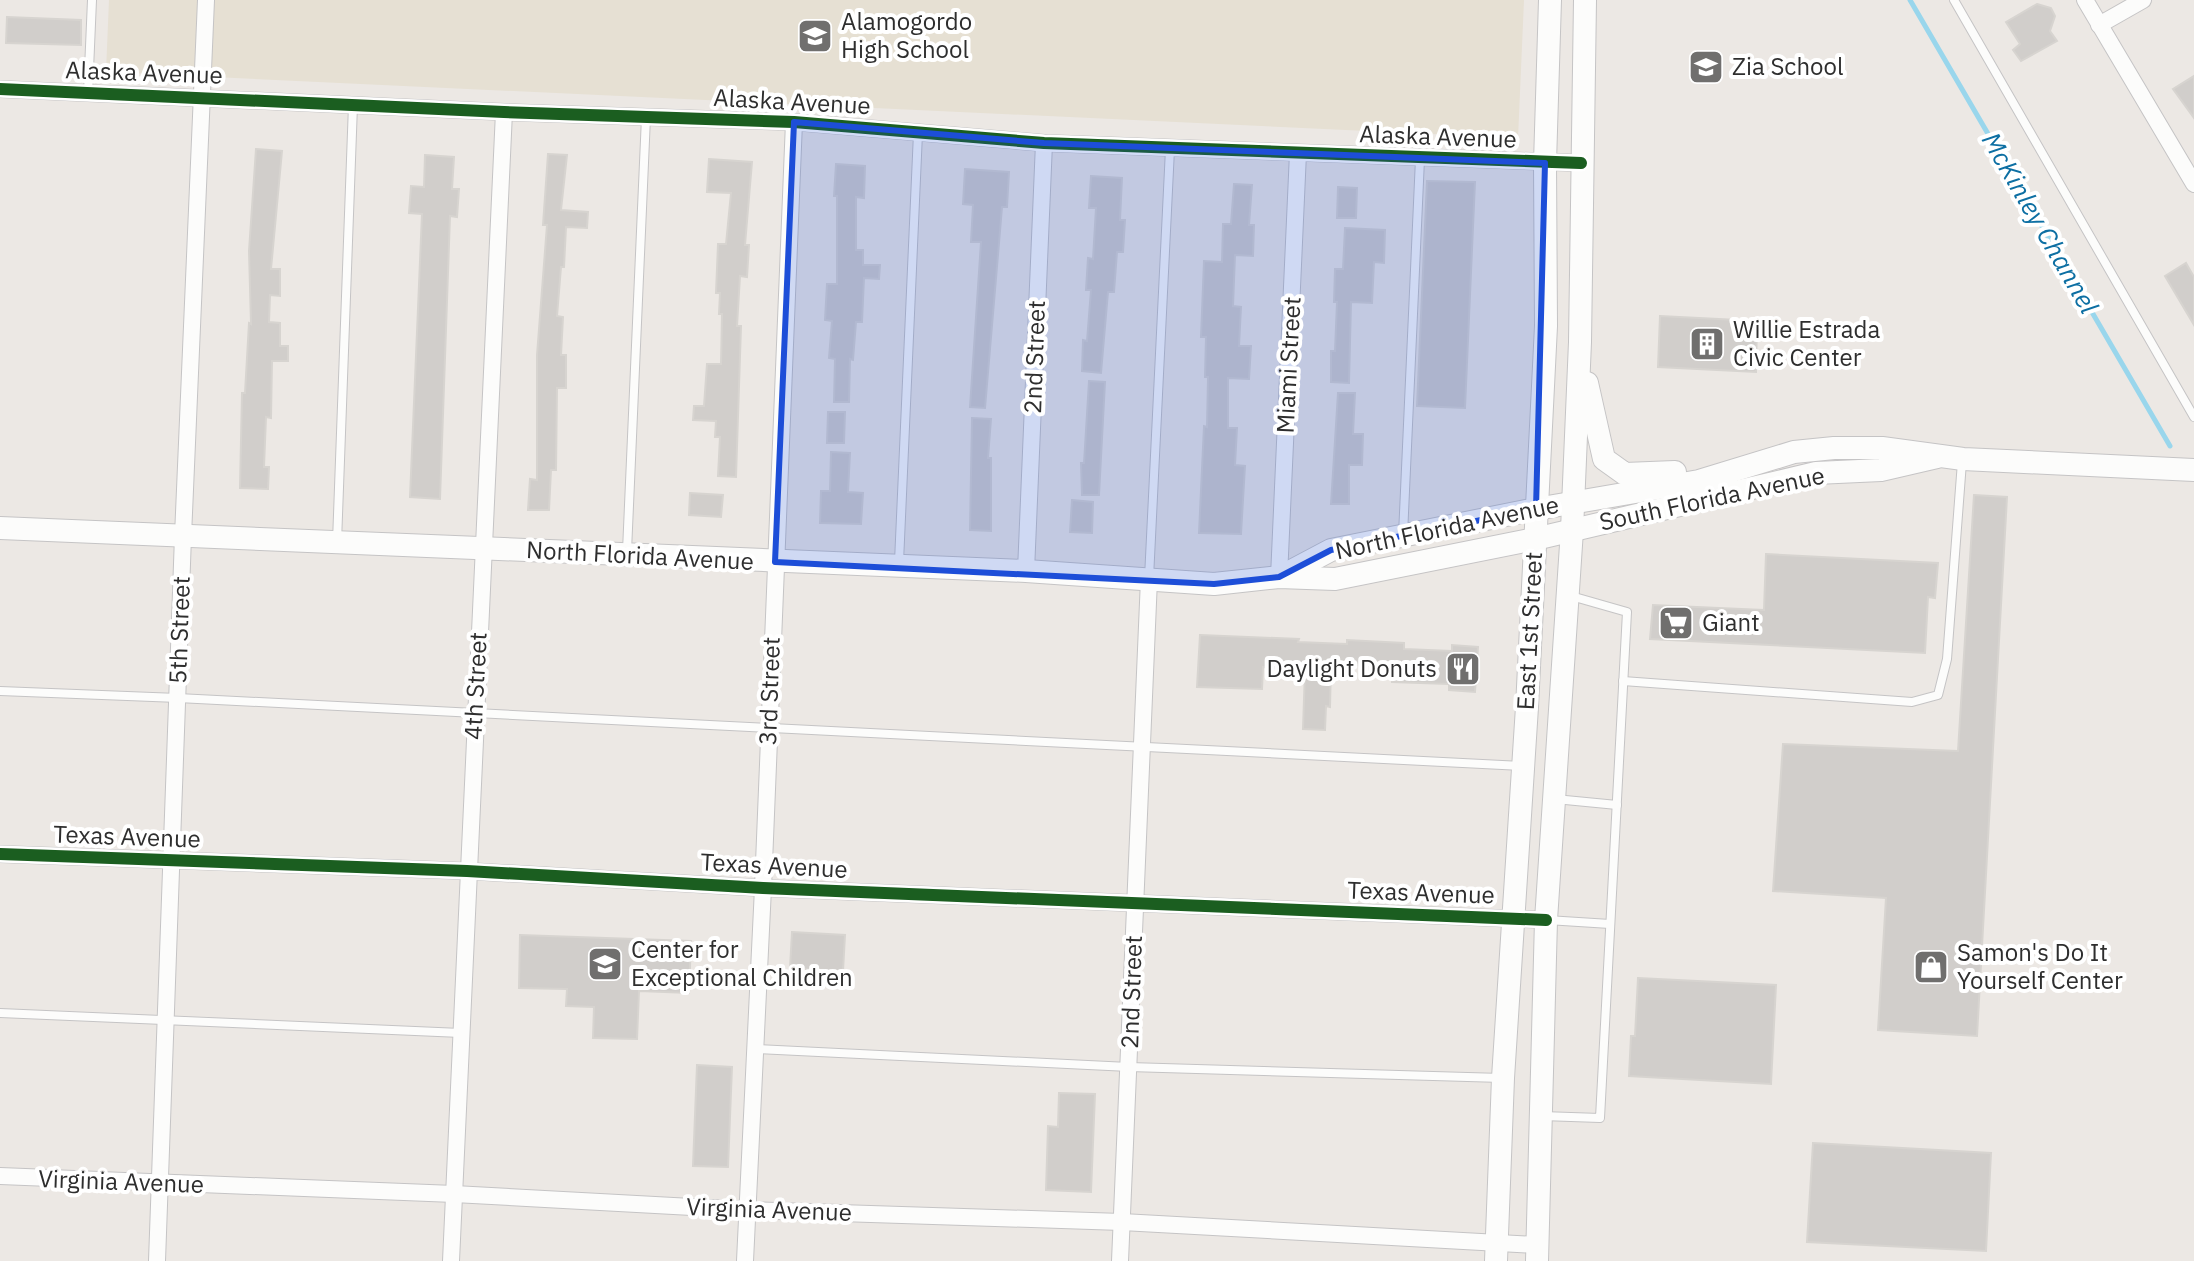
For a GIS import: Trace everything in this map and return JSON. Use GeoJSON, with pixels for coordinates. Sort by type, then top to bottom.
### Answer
{"type":"FeatureCollection","features":[{"type":"Feature","properties":{"kind":"main road","name":"East 1st Street"},"geometry":{"type":"LineString","coordinates":[[1496,1252],[1546,326],[1545,163],[1550,0]]}},
{"type":"Feature","properties":{"kind":"main road","name":"East 1st Street"},"geometry":{"type":"LineString","coordinates":[[1537,1253],[1546,920],[1572,530],[1580,342],[1585,0]]}},
{"type":"Feature","properties":{"kind":"main road"},"geometry":{"type":"LineString","coordinates":[[1580,342],[1604,459],[1625,474],[1689,470],[1754,454],[1794,452]]}},
{"type":"Feature","properties":{"kind":"main road","name":"South Florida Avenue"},"geometry":{"type":"LineString","coordinates":[[1573,502],[1699,481],[1794,452],[1834,448],[1882,448],[1963,459],[2194,470]]}},
{"type":"Feature","properties":{"kind":"main road","name":"South Florida Avenue"},"geometry":{"type":"LineString","coordinates":[[1535,539],[1816,473],[1881,470],[1937,457]]}},
{"type":"Feature","properties":{"kind":"main road","name":"North Florida Avenue"},"geometry":{"type":"LineString","coordinates":[[1279,577],[1331,550],[1573,502]]}},
{"type":"Feature","properties":{"kind":"main road","name":"North Florida Avenue"},"geometry":{"type":"LineString","coordinates":[[0,528],[1026,571],[1214,584],[1279,577],[1335,579],[1535,539]]}},
{"type":"Feature","properties":{"kind":"street","name":"5th Street"},"geometry":{"type":"LineString","coordinates":[[157,1261],[206,0]]}},
{"type":"Feature","properties":{"kind":"street"},"geometry":{"type":"LineString","coordinates":[[2085,0],[2194,184]]}},
{"type":"Feature","properties":{"kind":"street"},"geometry":{"type":"LineString","coordinates":[[2099,25],[2143,0]]}},
{"type":"Feature","properties":{"kind":"street","name":"Alaska Avenue"},"geometry":{"type":"LineString","coordinates":[[0,89],[794,122],[1044,143],[1170,149],[1581,163]]}},
{"type":"Feature","properties":{"kind":"street","name":"4th Street"},"geometry":{"type":"LineString","coordinates":[[451,1261],[504,112]]}},
{"type":"Feature","properties":{"kind":"street","name":"3rd Street"},"geometry":{"type":"LineString","coordinates":[[745,1261],[794,122]]}},
{"type":"Feature","properties":{"kind":"street","name":"2nd Street"},"geometry":{"type":"LineString","coordinates":[[1026,571],[1044,143]]}},
{"type":"Feature","properties":{"kind":"street","name":"Miami Street"},"geometry":{"type":"LineString","coordinates":[[1279,577],[1298,153]]}},
{"type":"Feature","properties":{"kind":"street","name":"2nd Street"},"geometry":{"type":"LineString","coordinates":[[1120,1261],[1149,579]]}},
{"type":"Feature","properties":{"kind":"street","name":"Texas Avenue"},"geometry":{"type":"LineString","coordinates":[[0,854],[467,871],[763,888],[1546,920]]}},
{"type":"Feature","properties":{"kind":"street","name":"Virginia Avenue"},"geometry":{"type":"LineString","coordinates":[[0,1176],[454,1194],[747,1210],[1122,1222],[1537,1253]]}},
{"type":"Feature","properties":{"kind":"lane"},"geometry":{"type":"LineString","coordinates":[[88,93],[92,0]]}},
{"type":"Feature","properties":{"kind":"lane"},"geometry":{"type":"LineString","coordinates":[[1954,0],[2194,417]]}},
{"type":"Feature","properties":{"kind":"lane"},"geometry":{"type":"LineString","coordinates":[[337,543],[353,105]]}},
{"type":"Feature","properties":{"kind":"lane"},"geometry":{"type":"LineString","coordinates":[[627,556],[646,117]]}},
{"type":"Feature","properties":{"kind":"lane"},"geometry":{"type":"LineString","coordinates":[[898,567],[918,133]]}},
{"type":"Feature","properties":{"kind":"lane"},"geometry":{"type":"LineString","coordinates":[[1149,579],[1170,149]]}},
{"type":"Feature","properties":{"kind":"lane"},"geometry":{"type":"LineString","coordinates":[[1403,536],[1420,159]]}},
{"type":"Feature","properties":{"kind":"lane"},"geometry":{"type":"LineString","coordinates":[[1623,681],[1912,702],[1938,695],[1947,659],[1963,459]]}},
{"type":"Feature","properties":{"kind":"lane"},"geometry":{"type":"LineString","coordinates":[[1541,1116],[1600,1118],[1617,805],[1627,612],[1568,595]]}},
{"type":"Feature","properties":{"kind":"lane"},"geometry":{"type":"LineString","coordinates":[[0,691],[1523,766]]}},
{"type":"Feature","properties":{"kind":"lane"},"geometry":{"type":"LineString","coordinates":[[1554,799],[1617,805]]}},
{"type":"Feature","properties":{"kind":"lane"},"geometry":{"type":"LineString","coordinates":[[1546,920],[1610,924]]}},
{"type":"Feature","properties":{"kind":"lane"},"geometry":{"type":"LineString","coordinates":[[0,1013],[461,1033]]}},
{"type":"Feature","properties":{"kind":"lane"},"geometry":{"type":"LineString","coordinates":[[755,1049],[1129,1067],[1503,1078]]}},
{"type":"Feature","properties":{"kind":"highlighted area"},"geometry":{"type":"Polygon","coordinates":[[[794,122],[1044,143],[1545,163],[1536,509],[1331,550],[1279,577],[1214,584],[775,562],[794,122]]]}},
{"type":"Feature","properties":{"kind":"shaded area","name":"Alamogordo High School"},"geometry":{"type":"Polygon","coordinates":[[[109,0],[1524,0],[1518,138],[106,72],[109,0]]]}},
{"type":"Feature","properties":{"kind":"building"},"geometry":{"type":"Polygon","coordinates":[[[2037,4],[2051,8],[2055,16],[2050,31],[2057,41],[2021,61],[2013,50],[2020,44],[2006,22],[2037,4]]]}},
{"type":"Feature","properties":{"kind":"building"},"geometry":{"type":"Polygon","coordinates":[[[7,17],[81,20],[81,45],[6,43],[7,17]]]}},
{"type":"Feature","properties":{"kind":"building"},"geometry":{"type":"Polygon","coordinates":[[[2194,76],[2194,118],[2173,89],[2194,76]]]}},
{"type":"Feature","properties":{"kind":"building"},"geometry":{"type":"Polygon","coordinates":[[[256,149],[282,151],[271,269],[280,269],[280,296],[270,295],[269,322],[280,323],[280,346],[288,346],[288,361],[272,361],[271,418],[266,417],[264,467],[269,467],[268,489],[240,488],[242,393],[245,393],[251,324],[249,251],[256,149]]]}},
{"type":"Feature","properties":{"kind":"building"},"geometry":{"type":"Polygon","coordinates":[[[548,154],[567,155],[561,210],[588,212],[587,228],[566,227],[557,316],[563,317],[561,355],[566,355],[566,388],[557,388],[556,470],[551,470],[549,510],[528,510],[530,479],[537,480],[537,355],[547,225],[543,225],[548,154]]]}},
{"type":"Feature","properties":{"kind":"building"},"geometry":{"type":"Polygon","coordinates":[[[425,155],[454,157],[452,189],[459,189],[457,217],[450,216],[440,499],[410,497],[422,214],[409,213],[411,186],[424,187],[425,155]]]}},
{"type":"Feature","properties":{"kind":"building"},"geometry":{"type":"Polygon","coordinates":[[[709,159],[752,162],[745,245],[749,245],[747,277],[740,276],[737,326],[741,326],[736,477],[718,476],[720,437],[715,437],[716,421],[693,420],[694,406],[704,406],[707,364],[721,364],[722,314],[719,314],[720,293],[716,293],[718,244],[726,244],[731,193],[707,192],[709,159]]]}},
{"type":"Feature","properties":{"kind":"building"},"geometry":{"type":"Polygon","coordinates":[[[836,164],[865,166],[864,198],[856,197],[856,250],[863,250],[863,265],[880,265],[879,279],[864,278],[862,322],[856,322],[853,360],[850,359],[849,402],[834,402],[835,359],[829,358],[832,321],[825,320],[827,284],[837,284],[836,164]]]}},
{"type":"Feature","properties":{"kind":"building"},"geometry":{"type":"Polygon","coordinates":[[[965,169],[1009,172],[1007,207],[1002,207],[985,408],[970,407],[981,242],[971,242],[973,205],[963,204],[965,169]]]}},
{"type":"Feature","properties":{"kind":"building"},"geometry":{"type":"Polygon","coordinates":[[[1091,176],[1122,178],[1120,220],[1125,220],[1123,252],[1117,252],[1114,292],[1108,292],[1101,373],[1082,371],[1083,340],[1087,341],[1091,290],[1086,290],[1088,258],[1093,259],[1096,208],[1089,208],[1091,176]]]}},
{"type":"Feature","properties":{"kind":"building"},"geometry":{"type":"Polygon","coordinates":[[[1427,181],[1475,182],[1465,408],[1417,406],[1427,181]]]}},
{"type":"Feature","properties":{"kind":"building"},"geometry":{"type":"Polygon","coordinates":[[[1234,184],[1252,185],[1249,225],[1254,225],[1253,256],[1235,255],[1233,306],[1241,307],[1239,346],[1251,346],[1249,379],[1228,378],[1228,428],[1237,428],[1235,465],[1245,466],[1241,534],[1199,533],[1208,377],[1205,377],[1206,337],[1201,337],[1204,261],[1222,262],[1223,224],[1231,224],[1234,184]]]}},
{"type":"Feature","properties":{"kind":"building"},"geometry":{"type":"Polygon","coordinates":[[[1338,187],[1357,188],[1356,218],[1337,218],[1338,187]]]}},
{"type":"Feature","properties":{"kind":"building"},"geometry":{"type":"Polygon","coordinates":[[[1345,228],[1385,230],[1384,263],[1374,262],[1372,303],[1351,302],[1349,383],[1331,382],[1337,302],[1334,302],[1335,269],[1343,269],[1345,228]]]}},
{"type":"Feature","properties":{"kind":"building"},"geometry":{"type":"Polygon","coordinates":[[[2186,263],[2194,277],[2194,325],[2165,276],[2186,263]]]}},
{"type":"Feature","properties":{"kind":"building","name":"Willie Estrada Civic Center"},"geometry":{"type":"Polygon","coordinates":[[[1660,316],[1757,321],[1756,372],[1658,367],[1660,316]]]}},
{"type":"Feature","properties":{"kind":"building"},"geometry":{"type":"Polygon","coordinates":[[[1089,381],[1105,382],[1099,495],[1082,495],[1081,463],[1084,463],[1089,381]]]}},
{"type":"Feature","properties":{"kind":"building"},"geometry":{"type":"Polygon","coordinates":[[[1338,393],[1355,393],[1353,434],[1363,434],[1362,465],[1349,465],[1349,504],[1331,504],[1338,393]]]}},
{"type":"Feature","properties":{"kind":"building"},"geometry":{"type":"Polygon","coordinates":[[[828,412],[845,412],[844,443],[827,443],[828,412]]]}},
{"type":"Feature","properties":{"kind":"building"},"geometry":{"type":"Polygon","coordinates":[[[972,418],[991,419],[988,458],[991,458],[991,531],[970,530],[972,418]]]}},
{"type":"Feature","properties":{"kind":"building"},"geometry":{"type":"Polygon","coordinates":[[[831,452],[850,453],[848,492],[863,493],[861,524],[820,523],[821,491],[830,491],[831,452]]]}},
{"type":"Feature","properties":{"kind":"building"},"geometry":{"type":"Polygon","coordinates":[[[690,493],[723,495],[721,517],[689,515],[690,493]]]}},
{"type":"Feature","properties":{"kind":"building"},"geometry":{"type":"Polygon","coordinates":[[[1974,495],[2007,497],[1977,1036],[1878,1030],[1886,898],[1773,891],[1783,744],[1958,751],[1974,495]]]}},
{"type":"Feature","properties":{"kind":"building"},"geometry":{"type":"Polygon","coordinates":[[[1072,500],[1093,502],[1092,533],[1070,532],[1072,500]]]}},
{"type":"Feature","properties":{"kind":"building"},"geometry":{"type":"Polygon","coordinates":[[[1766,554],[1938,563],[1935,598],[1928,597],[1925,653],[1650,639],[1653,605],[1764,610],[1766,554]]]}},
{"type":"Feature","properties":{"kind":"building"},"geometry":{"type":"Polygon","coordinates":[[[1200,635],[1347,644],[1347,640],[1404,643],[1404,649],[1452,651],[1452,645],[1478,647],[1475,692],[1449,690],[1449,684],[1392,682],[1392,667],[1331,664],[1330,707],[1326,706],[1325,730],[1303,729],[1305,670],[1263,667],[1262,689],[1197,687],[1200,635]]]}},
{"type":"Feature","properties":{"kind":"building"},"geometry":{"type":"Polygon","coordinates":[[[792,932],[845,935],[843,971],[790,968],[792,932]]]}},
{"type":"Feature","properties":{"kind":"building","name":"Center for Exceptional Children"},"geometry":{"type":"Polygon","coordinates":[[[520,935],[691,941],[689,993],[639,991],[637,1039],[593,1038],[594,1007],[566,1006],[567,989],[519,988],[520,935]]]}},
{"type":"Feature","properties":{"kind":"building"},"geometry":{"type":"Polygon","coordinates":[[[1638,978],[1776,985],[1771,1084],[1629,1076],[1638,978]]]}},
{"type":"Feature","properties":{"kind":"building"},"geometry":{"type":"Polygon","coordinates":[[[697,1065],[732,1067],[728,1167],[693,1166],[697,1065]]]}},
{"type":"Feature","properties":{"kind":"building"},"geometry":{"type":"Polygon","coordinates":[[[1059,1093],[1095,1094],[1091,1192],[1046,1190],[1048,1126],[1058,1127],[1059,1093]]]}},
{"type":"Feature","properties":{"kind":"building"},"geometry":{"type":"Polygon","coordinates":[[[1813,1143],[1991,1153],[1986,1251],[1807,1242],[1813,1143]]]}},
{"type":"Feature","properties":{"kind":"waterway","name":"McKinley Channel"},"geometry":{"type":"LineString","coordinates":[[1910,0],[2170,446]]}},
{"type":"Feature","properties":{"kind":"cycle path"},"geometry":{"type":"LineString","coordinates":[[0,89],[794,122],[1044,143],[1581,163]]}},
{"type":"Feature","properties":{"kind":"cycle path"},"geometry":{"type":"LineString","coordinates":[[0,854],[467,871],[763,888],[1546,920]]}},
{"type":"Feature","properties":{"kind":"place","name":"Alamogordo High School"},"geometry":{"type":"Point","coordinates":[815,36]}},
{"type":"Feature","properties":{"kind":"place","name":"Zia School"},"geometry":{"type":"Point","coordinates":[1706,67]}},
{"type":"Feature","properties":{"kind":"place","name":"Willie Estrada Civic Center"},"geometry":{"type":"Point","coordinates":[1707,344]}},
{"type":"Feature","properties":{"kind":"place","name":"Giant"},"geometry":{"type":"Point","coordinates":[1676,623]}},
{"type":"Feature","properties":{"kind":"place","name":"Daylight Donuts"},"geometry":{"type":"Point","coordinates":[1463,669]}},
{"type":"Feature","properties":{"kind":"place","name":"Center for Exceptional Children"},"geometry":{"type":"Point","coordinates":[605,964]}},
{"type":"Feature","properties":{"kind":"place","name":"Samon's Do It Yourself Center"},"geometry":{"type":"Point","coordinates":[1931,967]}}]}
